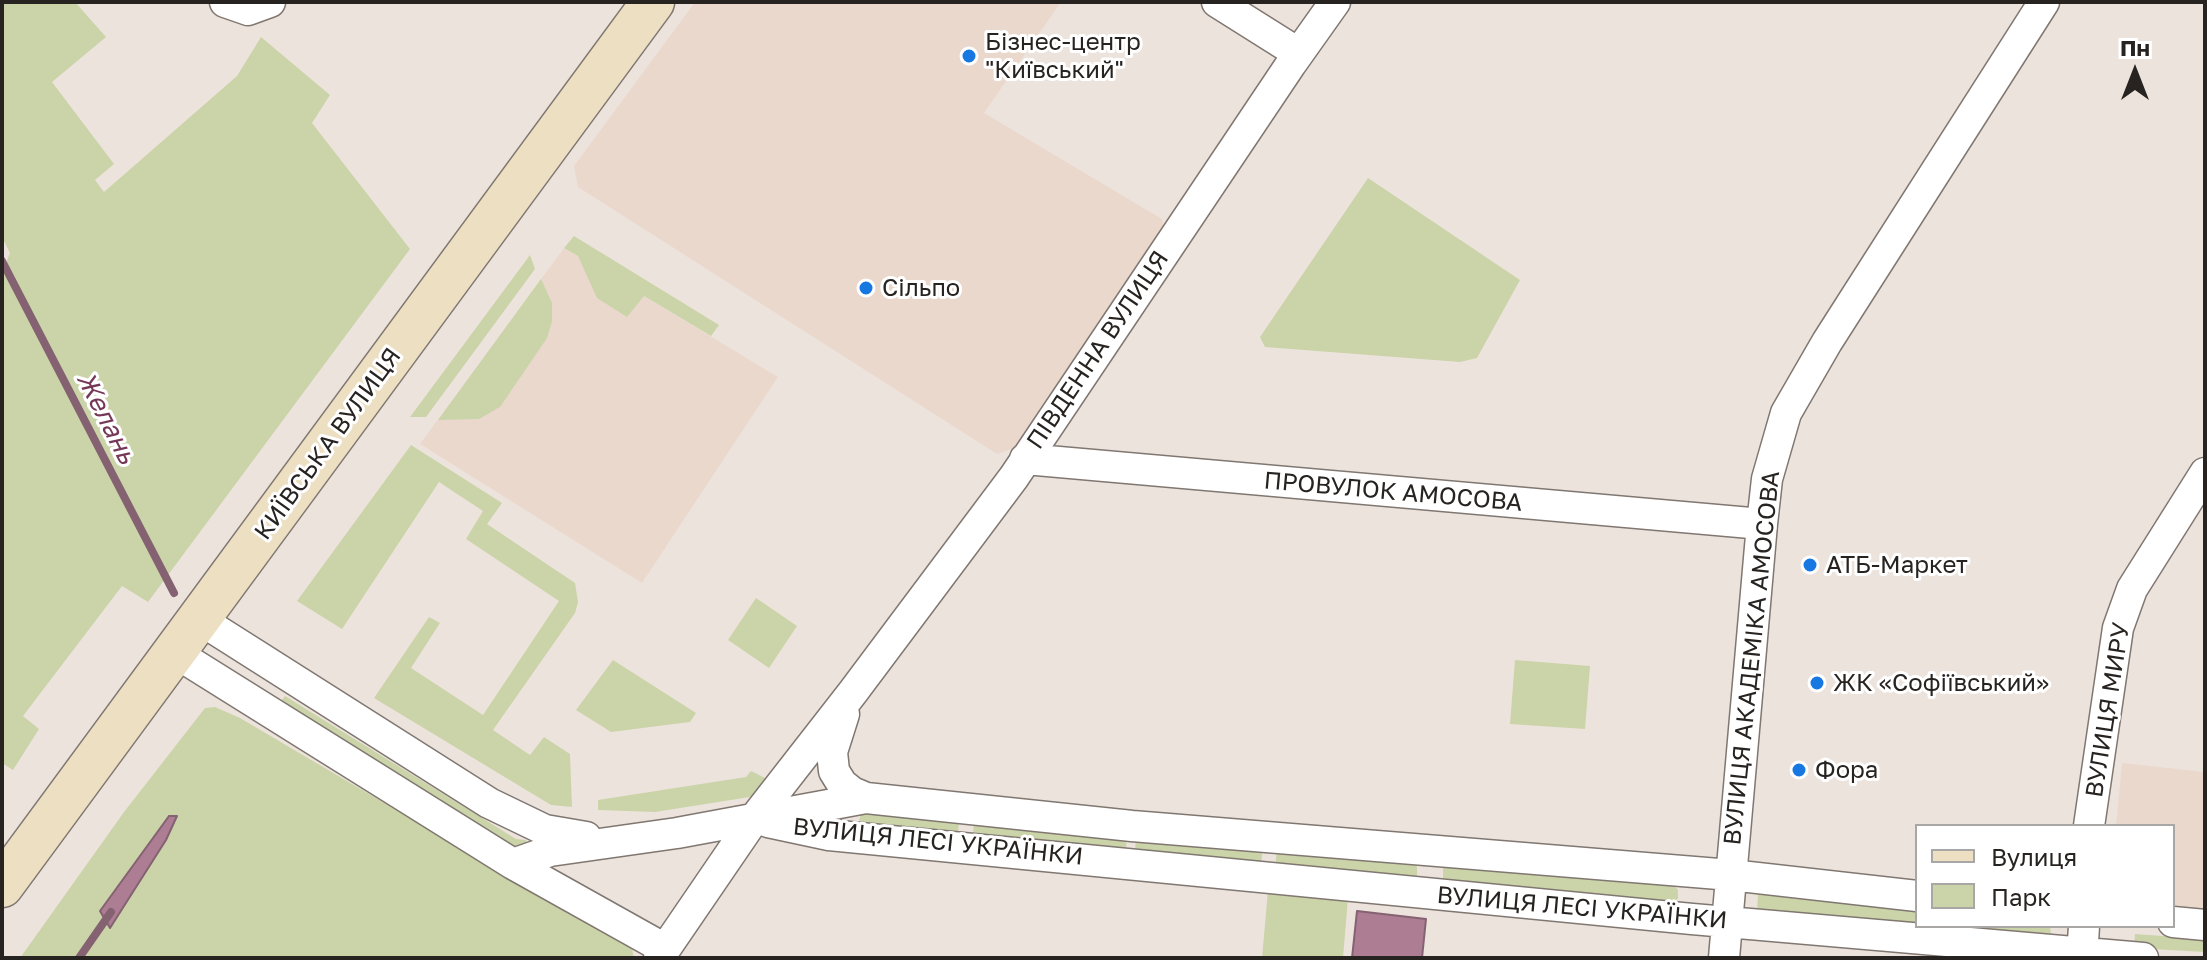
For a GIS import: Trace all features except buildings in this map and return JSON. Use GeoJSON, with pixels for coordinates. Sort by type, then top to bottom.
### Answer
{"type":"FeatureCollection","features":[{"type":"Feature","properties":{"kind":"main road","name":"КИЇВСЬКА ВУЛИЦЯ"},"geometry":{"type":"LineString","coordinates":[[2,886],[653,2]]}},
{"type":"Feature","properties":{"kind":"street"},"geometry":{"type":"LineString","coordinates":[[1217,2],[1298,53]]}},
{"type":"Feature","properties":{"kind":"street","name":"ПІВДЕННА ВУЛИЦЯ"},"geometry":{"type":"LineString","coordinates":[[662,954],[754,819],[853,692],[1025,459],[1335,2]]}},
{"type":"Feature","properties":{"kind":"street","name":"ВУЛИЦЯ АКАДЕМІКА АМОСОВА"},"geometry":{"type":"LineString","coordinates":[[1724,958],[1767,479],[1786,413],[1827,342],[2044,2]]}},
{"type":"Feature","properties":{"kind":"street","name":"ПРОВУЛОК АМОСОВА"},"geometry":{"type":"LineString","coordinates":[[1025,459],[1762,524]]}},
{"type":"Feature","properties":{"kind":"street","name":"ВУЛИЦЯ МИРУ"},"geometry":{"type":"LineString","coordinates":[[2089,824],[2118,628],[2132,589],[2148,560],[2205,473]]}},
{"type":"Feature","properties":{"kind":"street"},"geometry":{"type":"LineString","coordinates":[[199,619],[489,803],[545,830],[612,841]]}},
{"type":"Feature","properties":{"kind":"street"},"geometry":{"type":"LineString","coordinates":[[174,652],[662,954]]}},
{"type":"Feature","properties":{"kind":"street","name":"ПІВДЕННА ВУЛИЦЯ"},"geometry":{"type":"LineString","coordinates":[[853,692],[836,731],[832,752],[834,771],[842,784],[866,798]]}},
{"type":"Feature","properties":{"kind":"street"},"geometry":{"type":"LineString","coordinates":[[860,838],[852,828],[850,817],[854,807],[866,798]]}},
{"type":"Feature","properties":{"kind":"street","name":"ВУЛИЦЯ ЛЕСІ УКРАЇНКИ"},"geometry":{"type":"LineString","coordinates":[[754,819],[866,798],[1132,826],[1731,875],[1915,896]]}},
{"type":"Feature","properties":{"kind":"street"},"geometry":{"type":"LineString","coordinates":[[513,864],[550,851],[754,819]]}},
{"type":"Feature","properties":{"kind":"street","name":"ВУЛИЦЯ ЛЕСІ УКРАЇНКИ"},"geometry":{"type":"LineString","coordinates":[[754,819],[829,835],[1727,921],[2083,946],[2143,958]]}},
{"type":"Feature","properties":{"kind":"street"},"geometry":{"type":"LineString","coordinates":[[1416,893],[1425,885],[1429,874],[1428,860],[1423,851]]}},
{"type":"Feature","properties":{"kind":"street"},"geometry":{"type":"LineString","coordinates":[[2175,922],[2205,925]]}},
{"type":"Feature","properties":{"kind":"shaded area"},"geometry":{"type":"Polygon","coordinates":[[[695,2],[1061,2],[984,113],[1162,219],[1164,230],[1017,447],[997,454],[578,187],[574,166],[695,2]]]}},
{"type":"Feature","properties":{"kind":"shaded area"},"geometry":{"type":"Polygon","coordinates":[[[564,248],[778,377],[642,583],[420,444],[564,248]]]}},
{"type":"Feature","properties":{"kind":"shaded area"},"geometry":{"type":"Polygon","coordinates":[[[2122,763],[2205,772],[2205,913],[2175,909],[2175,824],[2116,824],[2122,763]]]}},
{"type":"Feature","properties":{"kind":"shaded area"},"geometry":{"type":"Polygon","coordinates":[[[169,816],[177,816],[166,840],[110,928],[100,911],[169,816]]]}},
{"type":"Feature","properties":{"kind":"shaded area"},"geometry":{"type":"Polygon","coordinates":[[[1357,911],[1426,919],[1422,958],[1352,958],[1357,911]]]}},
{"type":"Feature","properties":{"kind":"green space"},"geometry":{"type":"Polygon","coordinates":[[[2,2],[75,2],[106,37],[52,82],[114,164],[95,180],[104,192],[237,76],[261,37],[330,95],[312,123],[410,249],[148,602],[122,586],[23,716],[39,729],[13,770],[2,763],[2,273],[10,253],[2,237],[2,2]]]}},
{"type":"Feature","properties":{"kind":"green space"},"geometry":{"type":"Polygon","coordinates":[[[1368,178],[1520,280],[1477,358],[1460,362],[1265,347],[1260,337],[1368,178]]]}},
{"type":"Feature","properties":{"kind":"green space"},"geometry":{"type":"Polygon","coordinates":[[[574,236],[719,325],[711,336],[644,296],[627,317],[597,298],[578,256],[564,248],[574,236]]]}},
{"type":"Feature","properties":{"kind":"green space"},"geometry":{"type":"Polygon","coordinates":[[[530,255],[535,269],[426,417],[410,417],[530,255]]]}},
{"type":"Feature","properties":{"kind":"green space"},"geometry":{"type":"Polygon","coordinates":[[[541,279],[552,303],[552,321],[547,338],[500,407],[479,419],[438,420],[541,279]]]}},
{"type":"Feature","properties":{"kind":"green space"},"geometry":{"type":"Polygon","coordinates":[[[411,445],[502,503],[487,524],[575,583],[578,602],[575,613],[493,730],[530,755],[544,737],[570,754],[572,807],[551,805],[374,698],[429,617],[440,623],[411,668],[483,715],[559,601],[466,539],[483,511],[439,482],[342,629],[297,601],[411,445]]]}},
{"type":"Feature","properties":{"kind":"green space"},"geometry":{"type":"Polygon","coordinates":[[[756,598],[797,626],[769,668],[728,640],[756,598]]]}},
{"type":"Feature","properties":{"kind":"green space"},"geometry":{"type":"Polygon","coordinates":[[[613,660],[696,713],[690,722],[611,732],[576,710],[613,660]]]}},
{"type":"Feature","properties":{"kind":"green space"},"geometry":{"type":"Polygon","coordinates":[[[1515,660],[1590,666],[1585,729],[1510,724],[1515,660]]]}},
{"type":"Feature","properties":{"kind":"green space"},"geometry":{"type":"Polygon","coordinates":[[[285,696],[516,839],[526,840],[528,847],[521,852],[277,707],[285,696]]]}},
{"type":"Feature","properties":{"kind":"green space"},"geometry":{"type":"Polygon","coordinates":[[[215,707],[240,718],[632,949],[634,958],[20,958],[124,812],[205,708],[215,707]]]}},
{"type":"Feature","properties":{"kind":"green space"},"geometry":{"type":"Polygon","coordinates":[[[751,771],[767,779],[756,796],[655,812],[598,810],[598,800],[746,777],[751,771]]]}},
{"type":"Feature","properties":{"kind":"green space"},"geometry":{"type":"Polygon","coordinates":[[[862,811],[959,817],[958,836],[869,827],[859,820],[862,811]]]}},
{"type":"Feature","properties":{"kind":"green space"},"geometry":{"type":"Polygon","coordinates":[[[974,818],[1127,832],[1126,851],[973,837],[974,818]]]}},
{"type":"Feature","properties":{"kind":"green space"},"geometry":{"type":"Polygon","coordinates":[[[1136,835],[1263,848],[1261,864],[1135,852],[1136,835]]]}},
{"type":"Feature","properties":{"kind":"green space"},"geometry":{"type":"Polygon","coordinates":[[[1277,850],[1413,862],[1417,875],[1413,881],[1275,867],[1277,850]]]}},
{"type":"Feature","properties":{"kind":"green space"},"geometry":{"type":"Polygon","coordinates":[[[1443,866],[1674,885],[1678,898],[1674,903],[1443,884],[1443,866]]]}},
{"type":"Feature","properties":{"kind":"green space"},"geometry":{"type":"Polygon","coordinates":[[[1268,890],[1348,898],[1343,958],[1262,958],[1268,890]]]}},
{"type":"Feature","properties":{"kind":"green space"},"geometry":{"type":"Polygon","coordinates":[[[1758,894],[1915,910],[1915,926],[1757,911],[1758,894]]]}},
{"type":"Feature","properties":{"kind":"green space"},"geometry":{"type":"Polygon","coordinates":[[[1932,928],[2050,928],[2051,935],[2045,939],[1932,928]]]}},
{"type":"Feature","properties":{"kind":"green space"},"geometry":{"type":"Polygon","coordinates":[[[2135,934],[2205,939],[2205,952],[2134,948],[2135,934]]]}},
{"type":"Feature","properties":{"kind":"waterway","name":"Желань"},"geometry":{"type":"LineString","coordinates":[[2,261],[174,593]]}},
{"type":"Feature","properties":{"kind":"waterway","name":"Желань"},"geometry":{"type":"LineString","coordinates":[[79,958],[111,912]]}},
{"type":"Feature","properties":{"kind":"place","name":"Бізнес-центр \"Київський\""},"geometry":{"type":"Point","coordinates":[969,56]}},
{"type":"Feature","properties":{"kind":"place","name":"Сільпо"},"geometry":{"type":"Point","coordinates":[866,288]}},
{"type":"Feature","properties":{"kind":"place","name":"АТБ-Маркет"},"geometry":{"type":"Point","coordinates":[1810,565]}},
{"type":"Feature","properties":{"kind":"place","name":"ЖК «Софіївський»"},"geometry":{"type":"Point","coordinates":[1817,683]}},
{"type":"Feature","properties":{"kind":"place","name":"Фора"},"geometry":{"type":"Point","coordinates":[1799,770]}}]}
